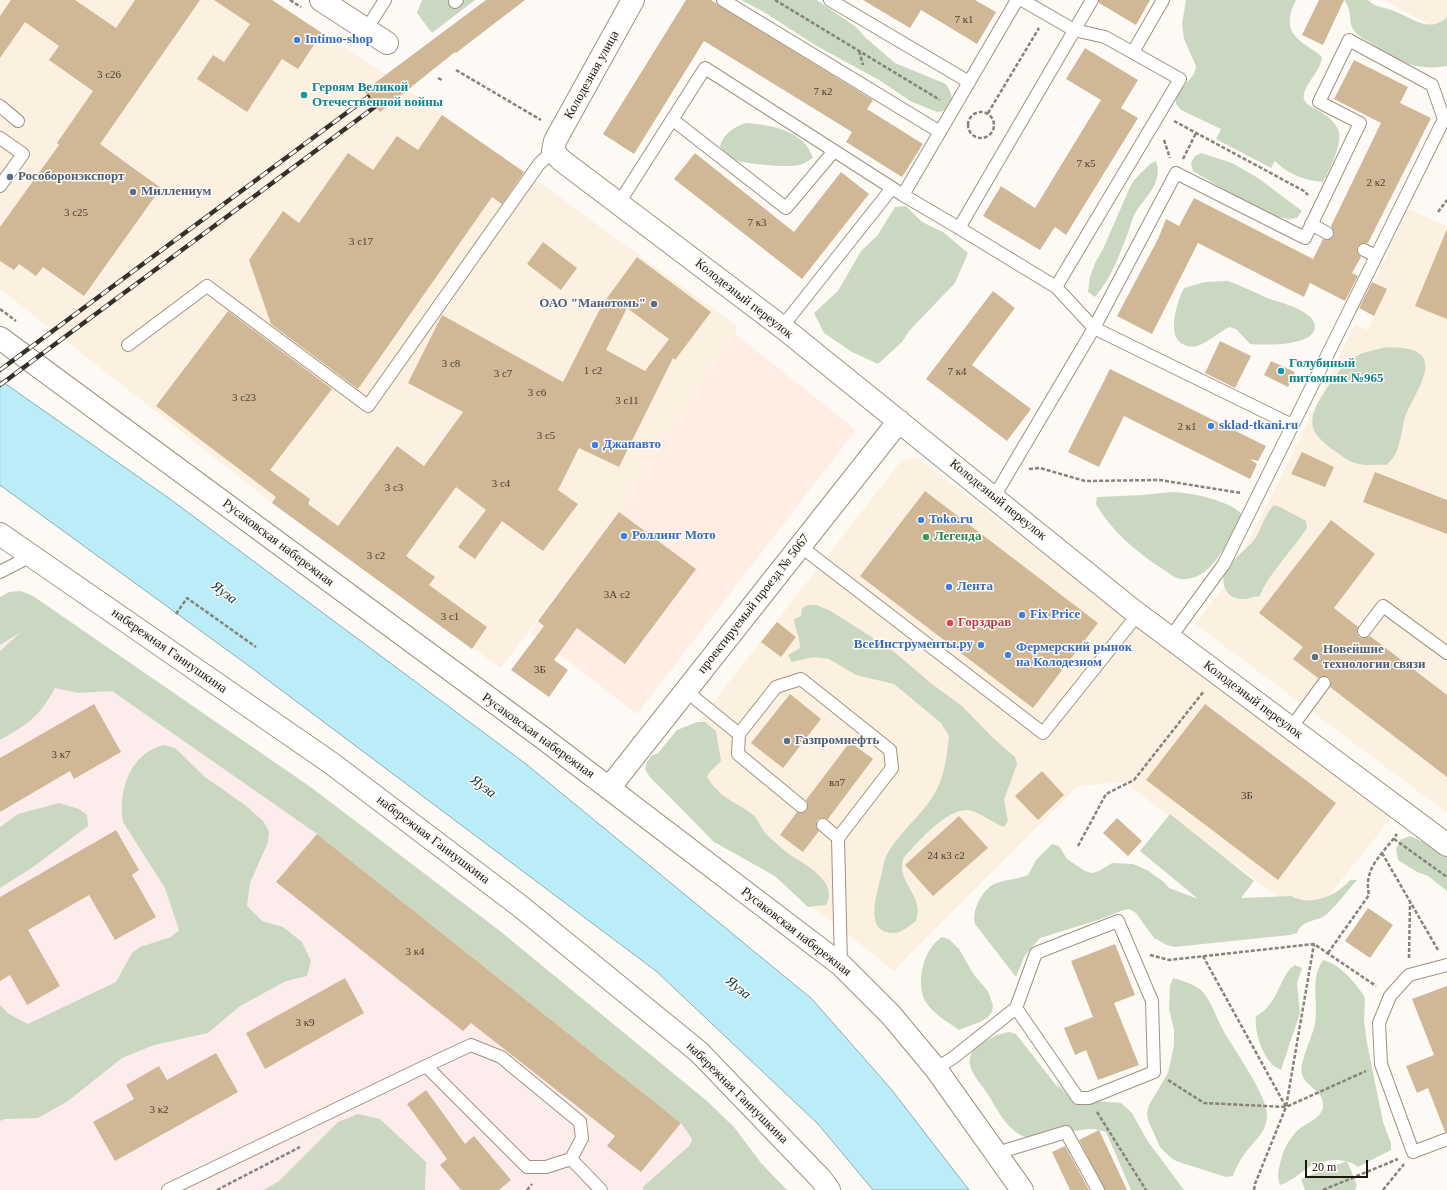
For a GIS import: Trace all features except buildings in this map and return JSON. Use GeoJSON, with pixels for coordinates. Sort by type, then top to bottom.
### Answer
{"type":"FeatureCollection","features":[{"type":"Feature","properties":{"kind":"main road"},"geometry":{"type":"LineString","coordinates":[[321,0],[386,43]]}},
{"type":"Feature","properties":{"kind":"main road","name":"Колодезная улица"},"geometry":{"type":"LineString","coordinates":[[553,151],[555,141],[633,0]]}},
{"type":"Feature","properties":{"kind":"main road","name":"Колодезный переулок"},"geometry":{"type":"LineString","coordinates":[[553,151],[561,160],[782,327],[1138,614],[1447,845]]}},
{"type":"Feature","properties":{"kind":"main road","name":"Русаковская набережная"},"geometry":{"type":"LineString","coordinates":[[0,338],[609,788],[841,965],[891,1014],[936,1069],[1022,1190]]}},
{"type":"Feature","properties":{"kind":"main road","name":"проектируемый проезд № 5067"},"geometry":{"type":"LineString","coordinates":[[609,788],[899,421]]}},
{"type":"Feature","properties":{"kind":"main road","name":"набережная Ганнушкина"},"geometry":{"type":"LineString","coordinates":[[0,534],[331,763],[520,906],[699,1052],[820,1179],[828,1190]]}},
{"type":"Feature","properties":{"kind":"lane"},"geometry":{"type":"LineString","coordinates":[[366,30],[385,0]]}},
{"type":"Feature","properties":{"kind":"lane"},"geometry":{"type":"LineString","coordinates":[[723,0],[940,132]]}},
{"type":"Feature","properties":{"kind":"lane"},"geometry":{"type":"LineString","coordinates":[[830,0],[969,82]]}},
{"type":"Feature","properties":{"kind":"lane"},"geometry":{"type":"LineString","coordinates":[[903,196],[1017,0]]}},
{"type":"Feature","properties":{"kind":"lane"},"geometry":{"type":"LineString","coordinates":[[1022,0],[1074,30],[1105,37],[1180,79],[1056,287]]}},
{"type":"Feature","properties":{"kind":"lane"},"geometry":{"type":"LineString","coordinates":[[959,228],[1092,0]]}},
{"type":"Feature","properties":{"kind":"lane"},"geometry":{"type":"LineString","coordinates":[[1133,52],[1163,0]]}},
{"type":"Feature","properties":{"kind":"lane"},"geometry":{"type":"LineString","coordinates":[[994,497],[1094,328],[1176,173],[1305,238],[1360,123],[1319,102],[1349,40],[1432,85],[1444,119],[1224,564],[1170,638]]}},
{"type":"Feature","properties":{"kind":"lane"},"geometry":{"type":"LineString","coordinates":[[619,203],[705,68],[903,196],[1056,287],[1094,328],[1292,424]]}},
{"type":"Feature","properties":{"kind":"lane"},"geometry":{"type":"LineString","coordinates":[[0,106],[18,120]]}},
{"type":"Feature","properties":{"kind":"lane"},"geometry":{"type":"LineString","coordinates":[[673,120],[786,208],[834,150]]}},
{"type":"Feature","properties":{"kind":"lane"},"geometry":{"type":"LineString","coordinates":[[0,138],[23,154],[0,186]]}},
{"type":"Feature","properties":{"kind":"lane"},"geometry":{"type":"LineString","coordinates":[[128,345],[207,286],[368,406],[539,164],[553,151]]}},
{"type":"Feature","properties":{"kind":"lane"},"geometry":{"type":"LineString","coordinates":[[782,327],[892,188]]}},
{"type":"Feature","properties":{"kind":"lane"},"geometry":{"type":"LineString","coordinates":[[1311,224],[1327,233]]}},
{"type":"Feature","properties":{"kind":"lane"},"geometry":{"type":"LineString","coordinates":[[1364,250],[1376,256]]}},
{"type":"Feature","properties":{"kind":"lane"},"geometry":{"type":"LineString","coordinates":[[800,546],[1043,733],[1138,614]]}},
{"type":"Feature","properties":{"kind":"lane"},"geometry":{"type":"LineString","coordinates":[[0,572],[31,556]]}},
{"type":"Feature","properties":{"kind":"lane"},"geometry":{"type":"LineString","coordinates":[[1364,631],[1383,606],[1447,653]]}},
{"type":"Feature","properties":{"kind":"lane"},"geometry":{"type":"LineString","coordinates":[[801,806],[738,754],[740,734],[776,687],[801,679],[890,750],[892,768],[838,838],[841,965]]}},
{"type":"Feature","properties":{"kind":"lane"},"geometry":{"type":"LineString","coordinates":[[1291,728],[1324,683]]}},
{"type":"Feature","properties":{"kind":"lane"},"geometry":{"type":"LineString","coordinates":[[686,691],[740,734]]}},
{"type":"Feature","properties":{"kind":"lane"},"geometry":{"type":"LineString","coordinates":[[823,825],[838,838]]}},
{"type":"Feature","properties":{"kind":"lane"},"geometry":{"type":"LineString","coordinates":[[936,1069],[1016,1008],[1036,953],[1118,921],[1152,1001],[1154,1072],[1089,1098],[1078,1098],[1016,1008]]}},
{"type":"Feature","properties":{"kind":"lane"},"geometry":{"type":"LineString","coordinates":[[1447,965],[1409,975],[1390,996],[1379,1023],[1381,1064],[1413,1152],[1447,1139]]}},
{"type":"Feature","properties":{"kind":"lane"},"geometry":{"type":"LineString","coordinates":[[168,1190],[426,1066],[471,1045],[501,1057],[580,1122],[582,1138],[571,1159],[546,1167],[528,1167],[426,1066]]}},
{"type":"Feature","properties":{"kind":"lane"},"geometry":{"type":"LineString","coordinates":[[997,1153],[1066,1132],[1098,1190]]}},
{"type":"Feature","properties":{"kind":"lane"},"geometry":{"type":"LineString","coordinates":[[571,1159],[601,1190]]}},
{"type":"Feature","properties":{"kind":"path"},"geometry":{"type":"LineString","coordinates":[[775,0],[970,118]]}},
{"type":"Feature","properties":{"kind":"path"},"geometry":{"type":"LineString","coordinates":[[988,113],[1046,14]]}},
{"type":"Feature","properties":{"kind":"path"},"geometry":{"type":"LineString","coordinates":[[456,70],[540,120]]}},
{"type":"Feature","properties":{"kind":"path"},"geometry":{"type":"LineString","coordinates":[[438,78],[442,80]]}},
{"type":"Feature","properties":{"kind":"path"},"geometry":{"type":"LineString","coordinates":[[982,111],[988,113],[994,123],[994,129],[986,138],[974,137],[968,127],[970,118],[976,112],[982,111]]}},
{"type":"Feature","properties":{"kind":"path"},"geometry":{"type":"LineString","coordinates":[[1158,116],[1196,133],[1304,191]]}},
{"type":"Feature","properties":{"kind":"path"},"geometry":{"type":"LineString","coordinates":[[1158,116],[1176,173]]}},
{"type":"Feature","properties":{"kind":"path"},"geometry":{"type":"LineString","coordinates":[[1176,173],[1196,133]]}},
{"type":"Feature","properties":{"kind":"path"},"geometry":{"type":"LineString","coordinates":[[1438,212],[1447,200]]}},
{"type":"Feature","properties":{"kind":"path"},"geometry":{"type":"LineString","coordinates":[[1009,471],[1040,468],[1085,481],[1160,480],[1257,496]]}},
{"type":"Feature","properties":{"kind":"path"},"geometry":{"type":"LineString","coordinates":[[176,614],[187,598],[256,647]]}},
{"type":"Feature","properties":{"kind":"path"},"geometry":{"type":"LineString","coordinates":[[1078,846],[1106,794],[1134,780],[1209,684]]}},
{"type":"Feature","properties":{"kind":"path"},"geometry":{"type":"LineString","coordinates":[[1328,953],[1369,895],[1366,883],[1370,868],[1399,831]]}},
{"type":"Feature","properties":{"kind":"path"},"geometry":{"type":"LineString","coordinates":[[1394,839],[1447,877]]}},
{"type":"Feature","properties":{"kind":"path"},"geometry":{"type":"LineString","coordinates":[[1382,853],[1447,965]]}},
{"type":"Feature","properties":{"kind":"path"},"geometry":{"type":"LineString","coordinates":[[1409,975],[1410,903]]}},
{"type":"Feature","properties":{"kind":"path"},"geometry":{"type":"LineString","coordinates":[[1126,940],[1147,954],[1169,960],[1314,944],[1390,996]]}},
{"type":"Feature","properties":{"kind":"path"},"geometry":{"type":"LineString","coordinates":[[1254,1190],[1254,1184],[1286,1107],[1314,944]]}},
{"type":"Feature","properties":{"kind":"path"},"geometry":{"type":"LineString","coordinates":[[1203,956],[1286,1107]]}},
{"type":"Feature","properties":{"kind":"path"},"geometry":{"type":"LineString","coordinates":[[1154,1072],[1204,1103],[1286,1107],[1381,1064]]}},
{"type":"Feature","properties":{"kind":"path"},"geometry":{"type":"LineString","coordinates":[[1089,1098],[1146,1190]]}},
{"type":"Feature","properties":{"kind":"path"},"geometry":{"type":"LineString","coordinates":[[1323,1190],[1413,1152]]}},
{"type":"Feature","properties":{"kind":"path"},"geometry":{"type":"LineString","coordinates":[[1383,1190],[1413,1152]]}},
{"type":"Feature","properties":{"kind":"shaded area"},"geometry":{"type":"Polygon","coordinates":[[[0,0],[272,0],[387,75],[364,91],[380,112],[408,90],[554,193],[738,327],[619,512],[501,668],[272,503],[0,289],[0,0]]]}},
{"type":"Feature","properties":{"kind":"shaded area"},"geometry":{"type":"Polygon","coordinates":[[[1383,0],[1447,0],[1447,34],[1383,0]]]}},
{"type":"Feature","properties":{"kind":"shaded area"},"geometry":{"type":"Polygon","coordinates":[[[1408,209],[1447,226],[1447,813],[1195,624],[1224,587],[1276,487],[1355,324],[1368,330],[1375,314],[1362,309],[1408,209]]]}},
{"type":"Feature","properties":{"kind":"shaded area"},"geometry":{"type":"Polygon","coordinates":[[[734,333],[856,430],[637,714],[530,632],[619,512],[734,333]]]}},
{"type":"Feature","properties":{"kind":"shaded area"},"geometry":{"type":"Polygon","coordinates":[[[916,457],[1392,817],[1309,920],[1124,782],[1078,786],[894,971],[652,781],[901,461],[916,457]]]}},
{"type":"Feature","properties":{"kind":"shaded area"},"geometry":{"type":"Polygon","coordinates":[[[23,629],[317,834],[681,1123],[724,1186],[718,1190],[0,1190],[0,645],[23,629]]]}},
{"type":"Feature","properties":{"kind":"green space"},"geometry":{"type":"Polygon","coordinates":[[[422,0],[475,0],[432,33],[417,13],[422,0]]]}},
{"type":"Feature","properties":{"kind":"green space"},"geometry":{"type":"Polygon","coordinates":[[[741,0],[817,0],[856,27],[866,38],[895,63],[946,84],[952,98],[944,111],[937,112],[910,101],[879,80],[815,45],[764,12],[741,0]]]}},
{"type":"Feature","properties":{"kind":"green space"},"geometry":{"type":"Polygon","coordinates":[[[1186,0],[1296,0],[1290,18],[1291,29],[1298,39],[1322,57],[1321,63],[1305,89],[1304,99],[1309,106],[1329,118],[1339,132],[1339,143],[1337,150],[1323,182],[1297,176],[1285,170],[1275,161],[1271,168],[1216,139],[1221,129],[1181,110],[1176,104],[1176,96],[1194,74],[1196,66],[1184,39],[1182,24],[1186,0]]]}},
{"type":"Feature","properties":{"kind":"green space"},"geometry":{"type":"Polygon","coordinates":[[[1344,0],[1368,0],[1377,6],[1391,10],[1421,23],[1434,24],[1441,22],[1447,17],[1447,66],[1425,67],[1408,64],[1393,57],[1366,40],[1357,34],[1353,29],[1347,4],[1344,0]]]}},
{"type":"Feature","properties":{"kind":"green space"},"geometry":{"type":"Polygon","coordinates":[[[746,123],[766,125],[794,135],[809,149],[813,158],[801,165],[794,166],[758,164],[733,159],[720,146],[721,142],[726,135],[737,127],[746,123]]]}},
{"type":"Feature","properties":{"kind":"green space"},"geometry":{"type":"Polygon","coordinates":[[[1201,153],[1232,163],[1258,178],[1302,211],[1297,218],[1290,219],[1268,216],[1193,171],[1191,163],[1195,156],[1201,153]]]}},
{"type":"Feature","properties":{"kind":"green space"},"geometry":{"type":"Polygon","coordinates":[[[1156,161],[1158,169],[1157,177],[1152,190],[1134,215],[1113,269],[1105,284],[1095,297],[1088,292],[1090,277],[1095,263],[1103,249],[1134,180],[1150,164],[1156,161]]]}},
{"type":"Feature","properties":{"kind":"green space"},"geometry":{"type":"Polygon","coordinates":[[[906,206],[922,222],[943,232],[968,253],[955,283],[909,331],[902,342],[878,364],[852,352],[824,333],[814,313],[838,291],[861,251],[877,236],[895,207],[906,206]]]}},
{"type":"Feature","properties":{"kind":"green space"},"geometry":{"type":"Polygon","coordinates":[[[1228,281],[1267,298],[1294,307],[1304,313],[1310,317],[1315,326],[1313,333],[1307,338],[1288,343],[1266,345],[1250,344],[1236,329],[1229,327],[1197,346],[1188,346],[1179,341],[1175,335],[1174,319],[1178,302],[1184,288],[1205,282],[1228,281]]]}},
{"type":"Feature","properties":{"kind":"green space"},"geometry":{"type":"Polygon","coordinates":[[[1387,347],[1408,349],[1417,352],[1424,359],[1425,372],[1405,417],[1399,444],[1393,458],[1387,465],[1365,465],[1349,461],[1318,436],[1312,422],[1313,415],[1327,388],[1340,370],[1351,359],[1365,352],[1387,347]]]}},
{"type":"Feature","properties":{"kind":"green space"},"geometry":{"type":"Polygon","coordinates":[[[1173,492],[1210,498],[1236,509],[1242,514],[1224,548],[1212,565],[1198,576],[1188,579],[1179,579],[1174,577],[1135,549],[1110,524],[1096,504],[1097,497],[1173,492]]]}},
{"type":"Feature","properties":{"kind":"green space"},"geometry":{"type":"Polygon","coordinates":[[[1274,505],[1306,521],[1307,528],[1269,579],[1259,597],[1243,599],[1236,598],[1228,594],[1224,582],[1224,575],[1232,562],[1254,540],[1268,513],[1274,505]]]}},
{"type":"Feature","properties":{"kind":"green space"},"geometry":{"type":"Polygon","coordinates":[[[21,591],[33,596],[312,788],[500,931],[707,1101],[734,1127],[761,1163],[787,1190],[643,1190],[643,1187],[690,1145],[692,1139],[681,1123],[317,834],[112,691],[78,693],[55,688],[44,706],[32,719],[0,740],[0,651],[21,632],[0,645],[0,597],[9,592],[21,591]]]}},
{"type":"Feature","properties":{"kind":"green space"},"geometry":{"type":"Polygon","coordinates":[[[808,605],[816,605],[829,610],[892,650],[932,684],[962,706],[993,738],[1015,757],[1017,764],[1004,800],[1008,821],[1004,827],[972,811],[960,811],[941,821],[932,828],[903,859],[902,868],[904,876],[917,904],[918,912],[916,921],[906,929],[899,932],[886,932],[880,929],[876,923],[874,909],[875,901],[884,862],[887,854],[926,806],[937,789],[944,770],[949,736],[941,723],[894,684],[856,675],[829,659],[814,657],[792,662],[788,655],[800,648],[794,619],[801,616],[802,608],[808,605]]]}},
{"type":"Feature","properties":{"kind":"green space"},"geometry":{"type":"Polygon","coordinates":[[[697,722],[705,722],[716,731],[721,761],[711,770],[707,777],[722,795],[754,816],[766,834],[786,852],[809,867],[824,881],[828,888],[829,896],[826,905],[808,907],[775,876],[714,842],[649,776],[645,769],[651,756],[658,753],[677,730],[697,722]]]}},
{"type":"Feature","properties":{"kind":"green space"},"geometry":{"type":"Polygon","coordinates":[[[164,745],[175,748],[205,777],[245,805],[263,821],[269,831],[268,842],[250,883],[247,906],[262,921],[283,927],[302,942],[311,961],[307,976],[286,981],[240,1006],[208,1033],[154,1045],[122,1058],[68,1101],[38,1118],[5,1119],[0,1121],[0,1005],[9,1014],[28,1024],[116,982],[132,953],[140,947],[171,937],[179,930],[165,888],[123,822],[122,810],[125,786],[129,774],[135,764],[152,749],[164,745]]]}},
{"type":"Feature","properties":{"kind":"green space"},"geometry":{"type":"Polygon","coordinates":[[[59,803],[79,809],[87,815],[88,826],[33,867],[0,888],[0,827],[18,814],[59,803]]]}},
{"type":"Feature","properties":{"kind":"green space"},"geometry":{"type":"Polygon","coordinates":[[[1170,814],[1254,881],[1241,898],[1291,896],[1298,899],[1315,900],[1338,891],[1350,880],[1357,880],[1327,914],[1319,919],[1306,923],[1297,933],[1290,935],[1174,947],[1154,938],[1136,913],[1129,909],[1121,911],[1101,919],[1040,938],[1025,955],[1016,977],[975,924],[974,919],[976,908],[985,891],[998,882],[1028,875],[1036,860],[1052,844],[1059,846],[1067,859],[1085,871],[1092,873],[1099,871],[1112,863],[1133,864],[1147,870],[1164,882],[1169,888],[1198,899],[1140,851],[1170,814]]]}},
{"type":"Feature","properties":{"kind":"green space"},"geometry":{"type":"Polygon","coordinates":[[[1410,836],[1447,853],[1447,891],[1428,876],[1417,872],[1398,860],[1396,849],[1400,840],[1410,836]]]}},
{"type":"Feature","properties":{"kind":"green space"},"geometry":{"type":"Polygon","coordinates":[[[942,937],[949,939],[959,949],[974,975],[988,991],[993,1005],[992,1012],[987,1018],[959,1030],[930,1008],[923,996],[921,987],[922,968],[925,958],[935,943],[942,937]]]}},
{"type":"Feature","properties":{"kind":"green space"},"geometry":{"type":"Polygon","coordinates":[[[1323,960],[1342,970],[1365,998],[1364,1021],[1367,1043],[1383,1122],[1391,1143],[1391,1150],[1358,1167],[1342,1160],[1330,1160],[1318,1163],[1280,1185],[1278,1177],[1279,1170],[1286,1146],[1298,1130],[1314,1120],[1320,1114],[1323,1106],[1321,1096],[1304,1079],[1302,1074],[1302,1063],[1315,1024],[1316,976],[1323,960]]]}},
{"type":"Feature","properties":{"kind":"green space"},"geometry":{"type":"Polygon","coordinates":[[[1295,965],[1302,968],[1297,983],[1300,1013],[1281,1070],[1272,1064],[1261,1047],[1256,1028],[1256,1016],[1270,1005],[1285,976],[1295,965]]]}},
{"type":"Feature","properties":{"kind":"green space"},"geometry":{"type":"Polygon","coordinates":[[[1173,978],[1197,987],[1206,996],[1223,1030],[1257,1086],[1266,1108],[1267,1116],[1265,1127],[1260,1136],[1242,1158],[1233,1176],[1226,1177],[1176,1161],[1160,1147],[1148,1120],[1147,1113],[1149,1105],[1168,1073],[1174,1045],[1174,1030],[1169,1009],[1170,986],[1173,978]]]}},
{"type":"Feature","properties":{"kind":"green space"},"geometry":{"type":"Polygon","coordinates":[[[1009,1032],[1016,1034],[1059,1089],[1057,1083],[1071,1099],[1121,1103],[1132,1113],[1147,1140],[1184,1190],[1131,1190],[1106,1132],[1088,1129],[1027,1138],[1014,1131],[1000,1115],[975,1076],[970,1063],[970,1056],[981,1044],[994,1036],[1009,1032]]]}},
{"type":"Feature","properties":{"kind":"green space"},"geometry":{"type":"Polygon","coordinates":[[[358,1114],[380,1119],[426,1162],[425,1190],[263,1190],[278,1182],[338,1122],[358,1114]]]}},
{"type":"Feature","properties":{"kind":"green space"},"geometry":{"type":"Polygon","coordinates":[[[1347,1161],[1357,1185],[1355,1190],[1305,1190],[1301,1179],[1347,1161]]]}},
{"type":"Feature","properties":{"kind":"water","name":"Яуза"},"geometry":{"type":"Polygon","coordinates":[[[0,380],[170,499],[526,764],[812,999],[891,1089],[969,1190],[873,1190],[818,1124],[656,971],[249,666],[0,485],[0,380]]]}},
{"type":"Feature","properties":{"kind":"railway"},"geometry":{"type":"LineString","coordinates":[[0,370],[368,97]]}},
{"type":"Feature","properties":{"kind":"railway"},"geometry":{"type":"LineString","coordinates":[[0,385],[376,106]]}},
{"type":"Feature","properties":{"kind":"place","name":"Intimo-shop"},"geometry":{"type":"Point","coordinates":[297,40]}},
{"type":"Feature","properties":{"kind":"place","name":"Героям Великой Отечественной войны"},"geometry":{"type":"Point","coordinates":[304,95]}},
{"type":"Feature","properties":{"kind":"place","name":"Рособоронэкспорт"},"geometry":{"type":"Point","coordinates":[10,177]}},
{"type":"Feature","properties":{"kind":"place","name":"Миллениум"},"geometry":{"type":"Point","coordinates":[133,192]}},
{"type":"Feature","properties":{"kind":"place","name":"ОАО \"Манотомь\""},"geometry":{"type":"Point","coordinates":[654,304]}},
{"type":"Feature","properties":{"kind":"place","name":"Голубиный питомник №965"},"geometry":{"type":"Point","coordinates":[1281,371]}},
{"type":"Feature","properties":{"kind":"place","name":"sklad-tkani.ru"},"geometry":{"type":"Point","coordinates":[1211,426]}},
{"type":"Feature","properties":{"kind":"place","name":"Джапавто"},"geometry":{"type":"Point","coordinates":[595,445]}},
{"type":"Feature","properties":{"kind":"place","name":"Toko.ru"},"geometry":{"type":"Point","coordinates":[921,520]}},
{"type":"Feature","properties":{"kind":"place","name":"Роллинг Мото"},"geometry":{"type":"Point","coordinates":[624,536]}},
{"type":"Feature","properties":{"kind":"place","name":"Легенда"},"geometry":{"type":"Point","coordinates":[926,537]}},
{"type":"Feature","properties":{"kind":"place","name":"Лента"},"geometry":{"type":"Point","coordinates":[949,587]}},
{"type":"Feature","properties":{"kind":"place","name":"Fix Price"},"geometry":{"type":"Point","coordinates":[1022,615]}},
{"type":"Feature","properties":{"kind":"place","name":"Горздрав"},"geometry":{"type":"Point","coordinates":[950,623]}},
{"type":"Feature","properties":{"kind":"place","name":"ВсеИнструменты.ру"},"geometry":{"type":"Point","coordinates":[981,645]}},
{"type":"Feature","properties":{"kind":"place","name":"Фермерский рынок на Колодезном"},"geometry":{"type":"Point","coordinates":[1008,655]}},
{"type":"Feature","properties":{"kind":"place","name":"Новейшие технологии связи"},"geometry":{"type":"Point","coordinates":[1315,657]}},
{"type":"Feature","properties":{"kind":"place","name":"Газпромнефть"},"geometry":{"type":"Point","coordinates":[787,741]}}]}
